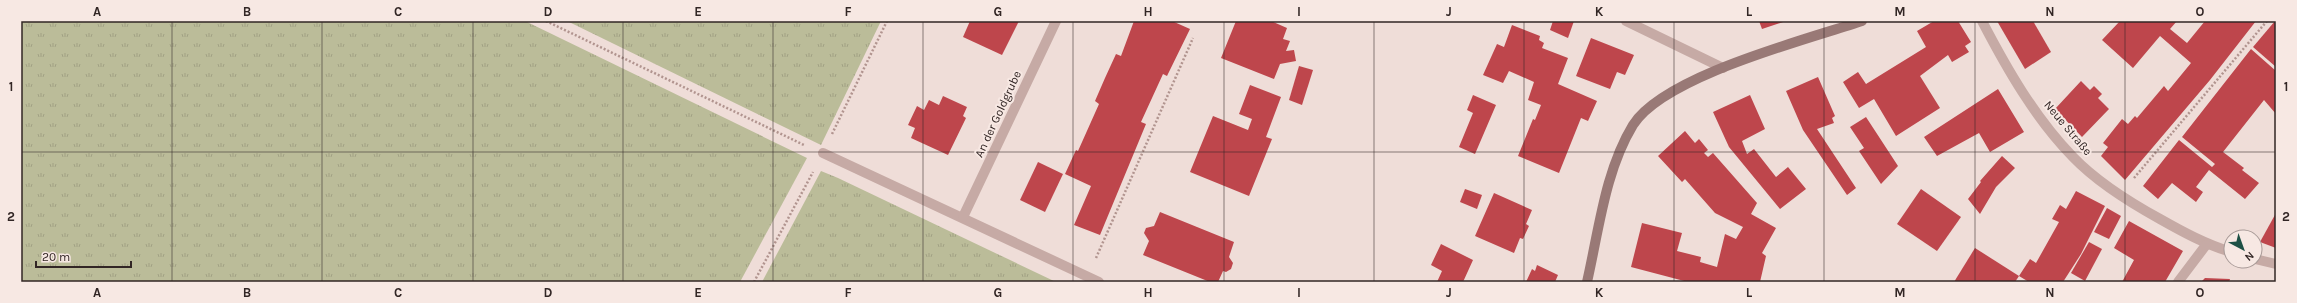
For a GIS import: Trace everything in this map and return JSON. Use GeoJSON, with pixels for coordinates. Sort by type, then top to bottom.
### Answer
{"type":"FeatureCollection","features":[{"type":"Feature","properties":{"kind":"main road"},"geometry":{"type":"LineString","coordinates":[[1587,282],[1613,168],[1634,124],[1666,94],[1722,68],[1862,21]]}},
{"type":"Feature","properties":{"kind":"street","name":"An der Goldgrube"},"geometry":{"type":"LineString","coordinates":[[963,218],[1056,21]]}},
{"type":"Feature","properties":{"kind":"street"},"geometry":{"type":"LineString","coordinates":[[1626,21],[1722,68]]}},
{"type":"Feature","properties":{"kind":"street","name":"Neue Straße"},"geometry":{"type":"LineString","coordinates":[[1982,21],[2010,74],[2073,158],[2100,181],[2120,194],[2206,245],[2223,250]]}},
{"type":"Feature","properties":{"kind":"street"},"geometry":{"type":"LineString","coordinates":[[823,153],[1099,282]]}},
{"type":"Feature","properties":{"kind":"street"},"geometry":{"type":"LineString","coordinates":[[2178,282],[2206,245]]}},
{"type":"Feature","properties":{"kind":"street"},"geometry":{"type":"LineString","coordinates":[[2263,261],[2276,264]]}},
{"type":"Feature","properties":{"kind":"path"},"geometry":{"type":"LineString","coordinates":[[546,21],[823,153]]}},
{"type":"Feature","properties":{"kind":"path"},"geometry":{"type":"LineString","coordinates":[[754,282],[823,153],[887,21]]}},
{"type":"Feature","properties":{"kind":"path"},"geometry":{"type":"LineString","coordinates":[[2120,194],[2267,21]]}},
{"type":"Feature","properties":{"kind":"path"},"geometry":{"type":"LineString","coordinates":[[1088,277],[1193,38]]}},
{"type":"Feature","properties":{"kind":"green space"},"geometry":{"type":"Polygon","coordinates":[[[21,21],[525,21],[807,158],[740,282],[21,282],[21,21]]]}},
{"type":"Feature","properties":{"kind":"green space"},"geometry":{"type":"Polygon","coordinates":[[[567,21],[881,21],[821,145],[567,21]]]}},
{"type":"Feature","properties":{"kind":"green space"},"geometry":{"type":"Polygon","coordinates":[[[821,171],[838,178],[1056,282],[762,282],[821,171]]]}},
{"type":"Feature","properties":{"kind":"building"},"geometry":{"type":"Polygon","coordinates":[[[970,21],[1019,21],[1002,55],[963,37],[970,21]]]}},
{"type":"Feature","properties":{"kind":"building"},"geometry":{"type":"Polygon","coordinates":[[[1134,21],[1172,21],[1190,29],[1167,76],[1163,74],[1141,122],[1146,124],[1100,235],[1074,225],[1091,186],[1065,174],[1076,150],[1078,151],[1099,104],[1095,101],[1105,78],[1116,54],[1121,56],[1134,21]]]}},
{"type":"Feature","properties":{"kind":"building"},"geometry":{"type":"Polygon","coordinates":[[[1236,21],[1271,21],[1287,28],[1283,39],[1290,41],[1286,51],[1294,50],[1296,61],[1280,64],[1274,79],[1221,58],[1236,21]]]}},
{"type":"Feature","properties":{"kind":"building"},"geometry":{"type":"Polygon","coordinates":[[[1553,21],[1574,21],[1568,38],[1550,30],[1553,21]]]}},
{"type":"Feature","properties":{"kind":"building"},"geometry":{"type":"Polygon","coordinates":[[[1759,21],[1786,21],[1762,29],[1759,21]]]}},
{"type":"Feature","properties":{"kind":"building"},"geometry":{"type":"Polygon","coordinates":[[[1934,21],[1958,21],[1971,42],[1965,46],[1969,52],[1952,62],[1948,55],[1920,76],[1940,108],[1896,136],[1874,99],[1859,108],[1843,82],[1858,72],[1866,84],[1926,47],[1917,31],[1934,21]]]}},
{"type":"Feature","properties":{"kind":"building"},"geometry":{"type":"Polygon","coordinates":[[[1997,21],[2033,21],[2051,52],[2025,69],[1997,21]]]}},
{"type":"Feature","properties":{"kind":"building"},"geometry":{"type":"Polygon","coordinates":[[[2120,21],[2177,21],[2170,29],[2187,43],[2205,21],[2256,21],[2210,80],[2125,180],[2101,156],[2108,147],[2103,143],[2122,119],[2128,124],[2135,116],[2137,118],[2164,86],[2168,91],[2191,63],[2160,36],[2133,68],[2102,40],[2120,21]]]}},
{"type":"Feature","properties":{"kind":"building"},"geometry":{"type":"Polygon","coordinates":[[[2276,21],[2276,67],[2253,47],[2276,21]]]}},
{"type":"Feature","properties":{"kind":"building"},"geometry":{"type":"Polygon","coordinates":[[[1512,25],[1540,36],[1539,40],[1544,43],[1542,48],[1568,58],[1558,84],[1597,101],[1588,121],[1581,118],[1559,173],[1518,156],[1533,119],[1535,120],[1541,105],[1528,100],[1534,82],[1509,71],[1503,83],[1483,75],[1497,44],[1504,47],[1512,25]]]}},
{"type":"Feature","properties":{"kind":"building"},"geometry":{"type":"Polygon","coordinates":[[[1591,38],[1634,55],[1625,75],[1617,72],[1610,89],[1576,76],[1591,38]]]}},
{"type":"Feature","properties":{"kind":"building"},"geometry":{"type":"Polygon","coordinates":[[[2251,49],[2276,71],[2276,114],[2264,100],[2223,152],[2244,168],[2242,170],[2259,183],[2245,199],[2209,170],[2196,187],[2203,192],[2196,202],[2172,183],[2158,199],[2143,186],[2179,140],[2212,167],[2215,164],[2182,137],[2251,49]]]}},
{"type":"Feature","properties":{"kind":"building"},"geometry":{"type":"Polygon","coordinates":[[[1299,66],[1313,70],[1302,105],[1289,100],[1299,66]]]}},
{"type":"Feature","properties":{"kind":"building"},"geometry":{"type":"Polygon","coordinates":[[[1818,77],[1835,116],[1832,118],[1834,123],[1817,129],[1856,188],[1847,195],[1803,130],[1786,91],[1818,77]]]}},
{"type":"Feature","properties":{"kind":"building"},"geometry":{"type":"Polygon","coordinates":[[[2081,81],[2090,90],[2094,86],[2102,94],[2098,98],[2109,109],[2082,137],[2055,109],[2081,81]]]}},
{"type":"Feature","properties":{"kind":"building"},"geometry":{"type":"Polygon","coordinates":[[[1250,85],[1281,97],[1266,137],[1272,139],[1249,196],[1190,172],[1213,116],[1248,130],[1252,119],[1239,114],[1250,85]]]}},
{"type":"Feature","properties":{"kind":"building"},"geometry":{"type":"Polygon","coordinates":[[[1998,89],[2024,132],[1990,152],[1979,133],[1937,156],[1924,137],[1998,89]]]}},
{"type":"Feature","properties":{"kind":"building"},"geometry":{"type":"Polygon","coordinates":[[[1473,95],[1496,105],[1475,154],[1459,147],[1473,113],[1467,110],[1473,95]]]}},
{"type":"Feature","properties":{"kind":"building"},"geometry":{"type":"Polygon","coordinates":[[[1750,95],[1765,129],[1742,141],[1747,154],[1754,149],[1776,177],[1788,167],[1806,189],[1780,209],[1729,147],[1713,112],[1750,95]]]}},
{"type":"Feature","properties":{"kind":"building"},"geometry":{"type":"Polygon","coordinates":[[[943,96],[967,107],[963,116],[966,118],[948,155],[911,138],[915,128],[908,125],[917,106],[924,110],[929,100],[939,105],[943,96]]]}},
{"type":"Feature","properties":{"kind":"building"},"geometry":{"type":"Polygon","coordinates":[[[1866,117],[1898,166],[1881,184],[1859,151],[1864,148],[1850,127],[1866,117]]]}},
{"type":"Feature","properties":{"kind":"building"},"geometry":{"type":"Polygon","coordinates":[[[1685,131],[1695,143],[1699,139],[1708,150],[1704,153],[1708,157],[1713,153],[1757,203],[1751,214],[1776,228],[1762,253],[1766,256],[1760,282],[1688,282],[1631,267],[1642,223],[1682,233],[1677,251],[1701,257],[1700,262],[1717,267],[1725,234],[1736,239],[1743,227],[1715,213],[1685,179],[1682,182],[1658,156],[1685,131]]]}},
{"type":"Feature","properties":{"kind":"building"},"geometry":{"type":"Polygon","coordinates":[[[2002,156],[2015,168],[1996,187],[1980,214],[1968,199],[1981,182],[1980,181],[2002,156]]]}},
{"type":"Feature","properties":{"kind":"building"},"geometry":{"type":"Polygon","coordinates":[[[1038,162],[1063,174],[1045,212],[1020,200],[1038,162]]]}},
{"type":"Feature","properties":{"kind":"building"},"geometry":{"type":"Polygon","coordinates":[[[1465,189],[1482,195],[1477,209],[1460,202],[1465,189]]]}},
{"type":"Feature","properties":{"kind":"building"},"geometry":{"type":"Polygon","coordinates":[[[1921,189],[1961,217],[1937,251],[1897,224],[1921,189]]]}},
{"type":"Feature","properties":{"kind":"building"},"geometry":{"type":"Polygon","coordinates":[[[2076,191],[2105,206],[2081,254],[2063,282],[2029,282],[2019,276],[2030,259],[2036,263],[2059,222],[2052,219],[2060,205],[2066,209],[2076,191]]]}},
{"type":"Feature","properties":{"kind":"building"},"geometry":{"type":"Polygon","coordinates":[[[1494,193],[1532,210],[1526,224],[1529,226],[1523,239],[1520,238],[1514,253],[1475,236],[1494,193]]]}},
{"type":"Feature","properties":{"kind":"building"},"geometry":{"type":"Polygon","coordinates":[[[2107,208],[2121,216],[2109,239],[2094,232],[2107,208]]]}},
{"type":"Feature","properties":{"kind":"building"},"geometry":{"type":"Polygon","coordinates":[[[1160,212],[1234,242],[1229,257],[1233,263],[1231,269],[1226,272],[1223,271],[1218,282],[1210,282],[1143,255],[1149,241],[1144,233],[1146,228],[1154,226],[1160,212]]]}},
{"type":"Feature","properties":{"kind":"building"},"geometry":{"type":"Polygon","coordinates":[[[2276,213],[2276,248],[2263,243],[2263,237],[2276,213]]]}},
{"type":"Feature","properties":{"kind":"building"},"geometry":{"type":"Polygon","coordinates":[[[2129,221],[2183,251],[2165,282],[2122,282],[2134,260],[2114,248],[2129,221]]]}},
{"type":"Feature","properties":{"kind":"building"},"geometry":{"type":"Polygon","coordinates":[[[2089,242],[2102,249],[2085,281],[2071,273],[2089,242]]]}},
{"type":"Feature","properties":{"kind":"building"},"geometry":{"type":"Polygon","coordinates":[[[1441,244],[1473,260],[1463,282],[1437,282],[1442,271],[1431,265],[1441,244]]]}},
{"type":"Feature","properties":{"kind":"building"},"geometry":{"type":"Polygon","coordinates":[[[1975,248],[2019,276],[2015,282],[1954,282],[1975,248]]]}},
{"type":"Feature","properties":{"kind":"building"},"geometry":{"type":"Polygon","coordinates":[[[1537,265],[1558,275],[1555,282],[1526,282],[1532,269],[1535,271],[1537,265]]]}},
{"type":"Feature","properties":{"kind":"building"},"geometry":{"type":"Polygon","coordinates":[[[2205,278],[2230,279],[2229,282],[2201,282],[2205,278]]]}}]}
